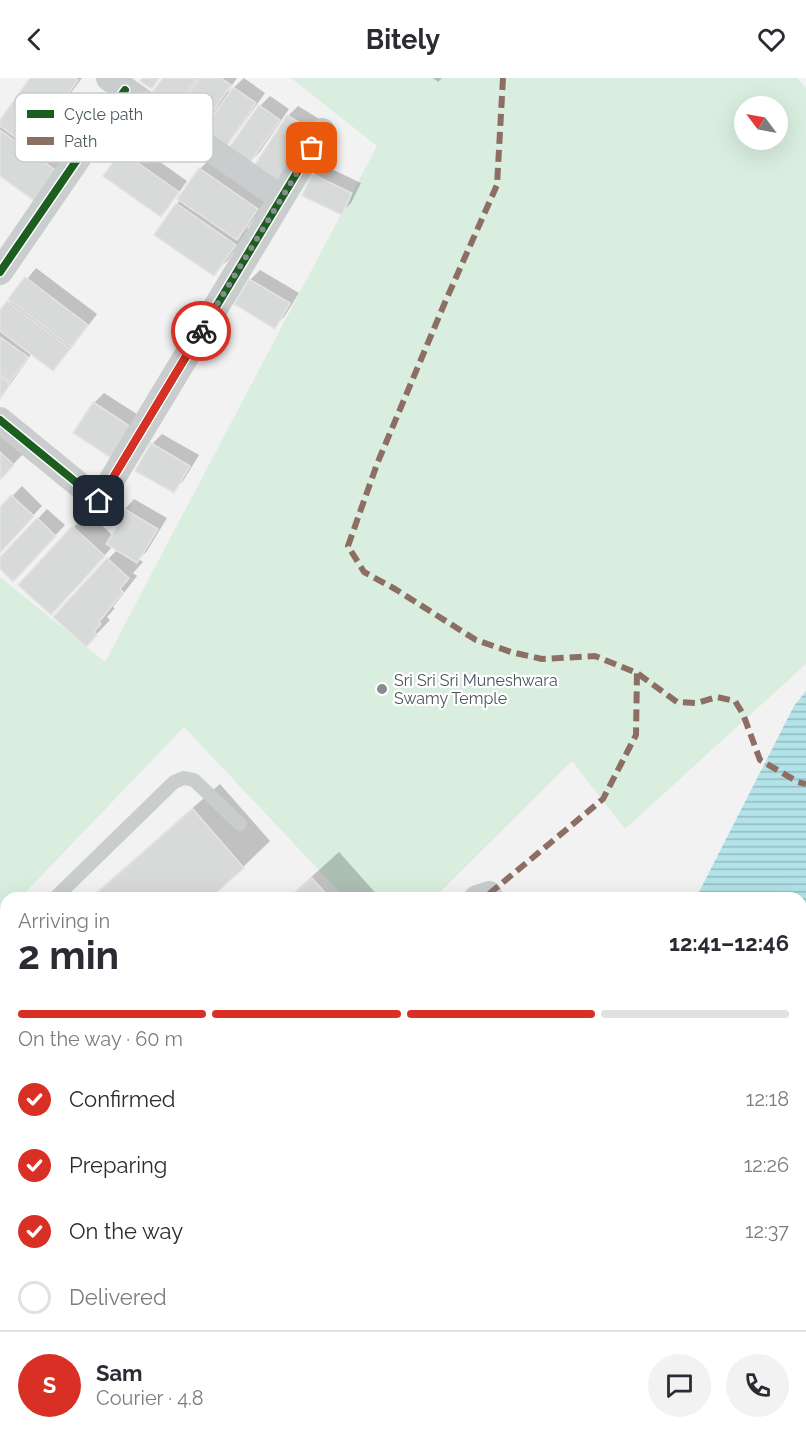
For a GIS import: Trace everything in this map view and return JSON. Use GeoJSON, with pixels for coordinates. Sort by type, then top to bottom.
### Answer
{"type":"FeatureCollection","features":[{"type":"Feature","properties":{"kind":"street"},"geometry":{"type":"LineString","coordinates":[[117,84],[130,93]]}},
{"type":"Feature","properties":{"kind":"street"},"geometry":{"type":"LineString","coordinates":[[0,420],[99,501],[322,131]]}},
{"type":"Feature","properties":{"kind":"street"},"geometry":{"type":"LineString","coordinates":[[213,151],[281,198]]}},
{"type":"Feature","properties":{"kind":"street"},"geometry":{"type":"LineString","coordinates":[[0,272],[68,162]]}},
{"type":"Feature","properties":{"kind":"lane"},"geometry":{"type":"LineString","coordinates":[[61,892],[174,782],[184,778],[194,780],[240,824]]}},
{"type":"Feature","properties":{"kind":"green space"},"geometry":{"type":"Polygon","coordinates":[[[291,78],[797,78],[806,88],[806,664],[625,829],[572,761],[440,892],[339,892],[184,727],[26,892],[0,892],[0,577],[105,662],[377,146],[291,78]]]}},
{"type":"Feature","properties":{"kind":"water"},"geometry":{"type":"Polygon","coordinates":[[[806,691],[806,892],[699,892],[794,706],[806,691]]]}},
{"type":"Feature","properties":{"kind":"building"},"geometry":{"type":"Polygon","coordinates":[[[30,78],[75,78],[78,80],[68,93],[19,93],[30,78]]]}},
{"type":"Feature","properties":{"kind":"building"},"geometry":{"type":"Polygon","coordinates":[[[142,78],[159,78],[152,89],[140,81],[142,78]]]}},
{"type":"Feature","properties":{"kind":"building"},"geometry":{"type":"Polygon","coordinates":[[[163,78],[197,78],[187,93],[152,93],[163,78]]]}},
{"type":"Feature","properties":{"kind":"building"},"geometry":{"type":"Polygon","coordinates":[[[199,78],[221,78],[231,85],[213,112],[213,93],[189,93],[199,78]]]}},
{"type":"Feature","properties":{"kind":"building"},"geometry":{"type":"Polygon","coordinates":[[[233,87],[256,103],[226,147],[213,138],[213,115],[233,87]]]}},
{"type":"Feature","properties":{"kind":"building"},"geometry":{"type":"Polygon","coordinates":[[[15,99],[15,137],[0,126],[0,120],[15,99]]]}},
{"type":"Feature","properties":{"kind":"building"},"geometry":{"type":"Polygon","coordinates":[[[259,105],[280,120],[249,164],[228,149],[259,105]]]}},
{"type":"Feature","properties":{"kind":"building"},"geometry":{"type":"Polygon","coordinates":[[[287,115],[313,131],[279,184],[253,168],[287,115]]]}},
{"type":"Feature","properties":{"kind":"building"},"geometry":{"type":"Polygon","coordinates":[[[0,130],[15,141],[15,162],[44,162],[62,175],[40,205],[0,176],[0,130]]]}},
{"type":"Feature","properties":{"kind":"building"},"geometry":{"type":"Polygon","coordinates":[[[113,162],[137,162],[179,192],[161,217],[103,176],[113,162]]]}},
{"type":"Feature","properties":{"kind":"building"},"geometry":{"type":"Polygon","coordinates":[[[199,168],[258,209],[237,240],[177,199],[199,168]]]}},
{"type":"Feature","properties":{"kind":"building"},"geometry":{"type":"Polygon","coordinates":[[[312,174],[352,193],[342,215],[302,196],[312,174]]]}},
{"type":"Feature","properties":{"kind":"building"},"geometry":{"type":"Polygon","coordinates":[[[176,203],[236,245],[214,276],[154,235],[176,203]]]}},
{"type":"Feature","properties":{"kind":"building"},"geometry":{"type":"Polygon","coordinates":[[[25,277],[88,325],[71,347],[8,299],[25,277]]]}},
{"type":"Feature","properties":{"kind":"building"},"geometry":{"type":"Polygon","coordinates":[[[249,279],[290,303],[275,329],[234,304],[249,279]]]}},
{"type":"Feature","properties":{"kind":"building"},"geometry":{"type":"Polygon","coordinates":[[[7,301],[70,349],[53,371],[0,331],[0,310],[7,301]]]}},
{"type":"Feature","properties":{"kind":"building"},"geometry":{"type":"Polygon","coordinates":[[[0,337],[28,357],[10,382],[0,375],[0,337]]]}},
{"type":"Feature","properties":{"kind":"building"},"geometry":{"type":"Polygon","coordinates":[[[0,377],[10,384],[0,399],[0,377]]]}},
{"type":"Feature","properties":{"kind":"building"},"geometry":{"type":"Polygon","coordinates":[[[93,402],[131,427],[111,458],[73,433],[93,402]]]}},
{"type":"Feature","properties":{"kind":"building"},"geometry":{"type":"Polygon","coordinates":[[[151,443],[190,466],[174,493],[135,471],[151,443]]]}},
{"type":"Feature","properties":{"kind":"building"},"geometry":{"type":"Polygon","coordinates":[[[0,452],[14,465],[0,480],[0,452]]]}},
{"type":"Feature","properties":{"kind":"building"},"geometry":{"type":"Polygon","coordinates":[[[11,495],[34,516],[0,553],[0,507],[11,495]]]}},
{"type":"Feature","properties":{"kind":"building"},"geometry":{"type":"Polygon","coordinates":[[[123,508],[158,529],[137,563],[106,544],[119,524],[115,522],[123,508]]]}},
{"type":"Feature","properties":{"kind":"building"},"geometry":{"type":"Polygon","coordinates":[[[37,518],[56,536],[13,582],[0,569],[0,557],[37,518]]]}},
{"type":"Feature","properties":{"kind":"building"},"geometry":{"type":"Polygon","coordinates":[[[72,526],[105,556],[51,615],[18,585],[72,526]]]}},
{"type":"Feature","properties":{"kind":"building"},"geometry":{"type":"Polygon","coordinates":[[[107,558],[129,578],[120,589],[123,592],[99,622],[101,624],[94,632],[97,635],[86,647],[53,617],[107,558]]]}},
{"type":"Feature","properties":{"kind":"building"},"geometry":{"type":"Polygon","coordinates":[[[193,809],[244,868],[217,892],[98,892],[193,809]]]}},
{"type":"Feature","properties":{"kind":"building"},"geometry":{"type":"Polygon","coordinates":[[[312,878],[325,892],[296,892],[312,878]]]}},
{"type":"Feature","properties":{"kind":"marked path"},"geometry":{"type":"LineString","coordinates":[[503,78],[497,185],[377,464],[348,546],[364,572],[476,640],[511,652],[542,659],[595,656],[637,673],[677,702],[697,703],[717,697],[735,701],[743,714],[760,760],[798,782],[806,784]]}},
{"type":"Feature","properties":{"kind":"marked path"},"geometry":{"type":"LineString","coordinates":[[491,892],[603,799],[636,735],[637,673]]}},
{"type":"Feature","properties":{"kind":"cycle path"},"geometry":{"type":"LineString","coordinates":[[0,420],[99,501],[322,131]]}},
{"type":"Feature","properties":{"kind":"cycle path"},"geometry":{"type":"LineString","coordinates":[[0,272],[76,162]]}},
{"type":"Feature","properties":{"kind":"way so far"},"geometry":{"type":"LineString","coordinates":[[201,331],[312,148]]}},
{"type":"Feature","properties":{"kind":"place","name":"Sri Sri Sri Muneshwara Swamy Temple"},"geometry":{"type":"Point","coordinates":[382,689]}},
{"type":"Feature","properties":{"kind":"route"},"geometry":{"type":"LineString","coordinates":[[99,501],[201,331]]}}]}
